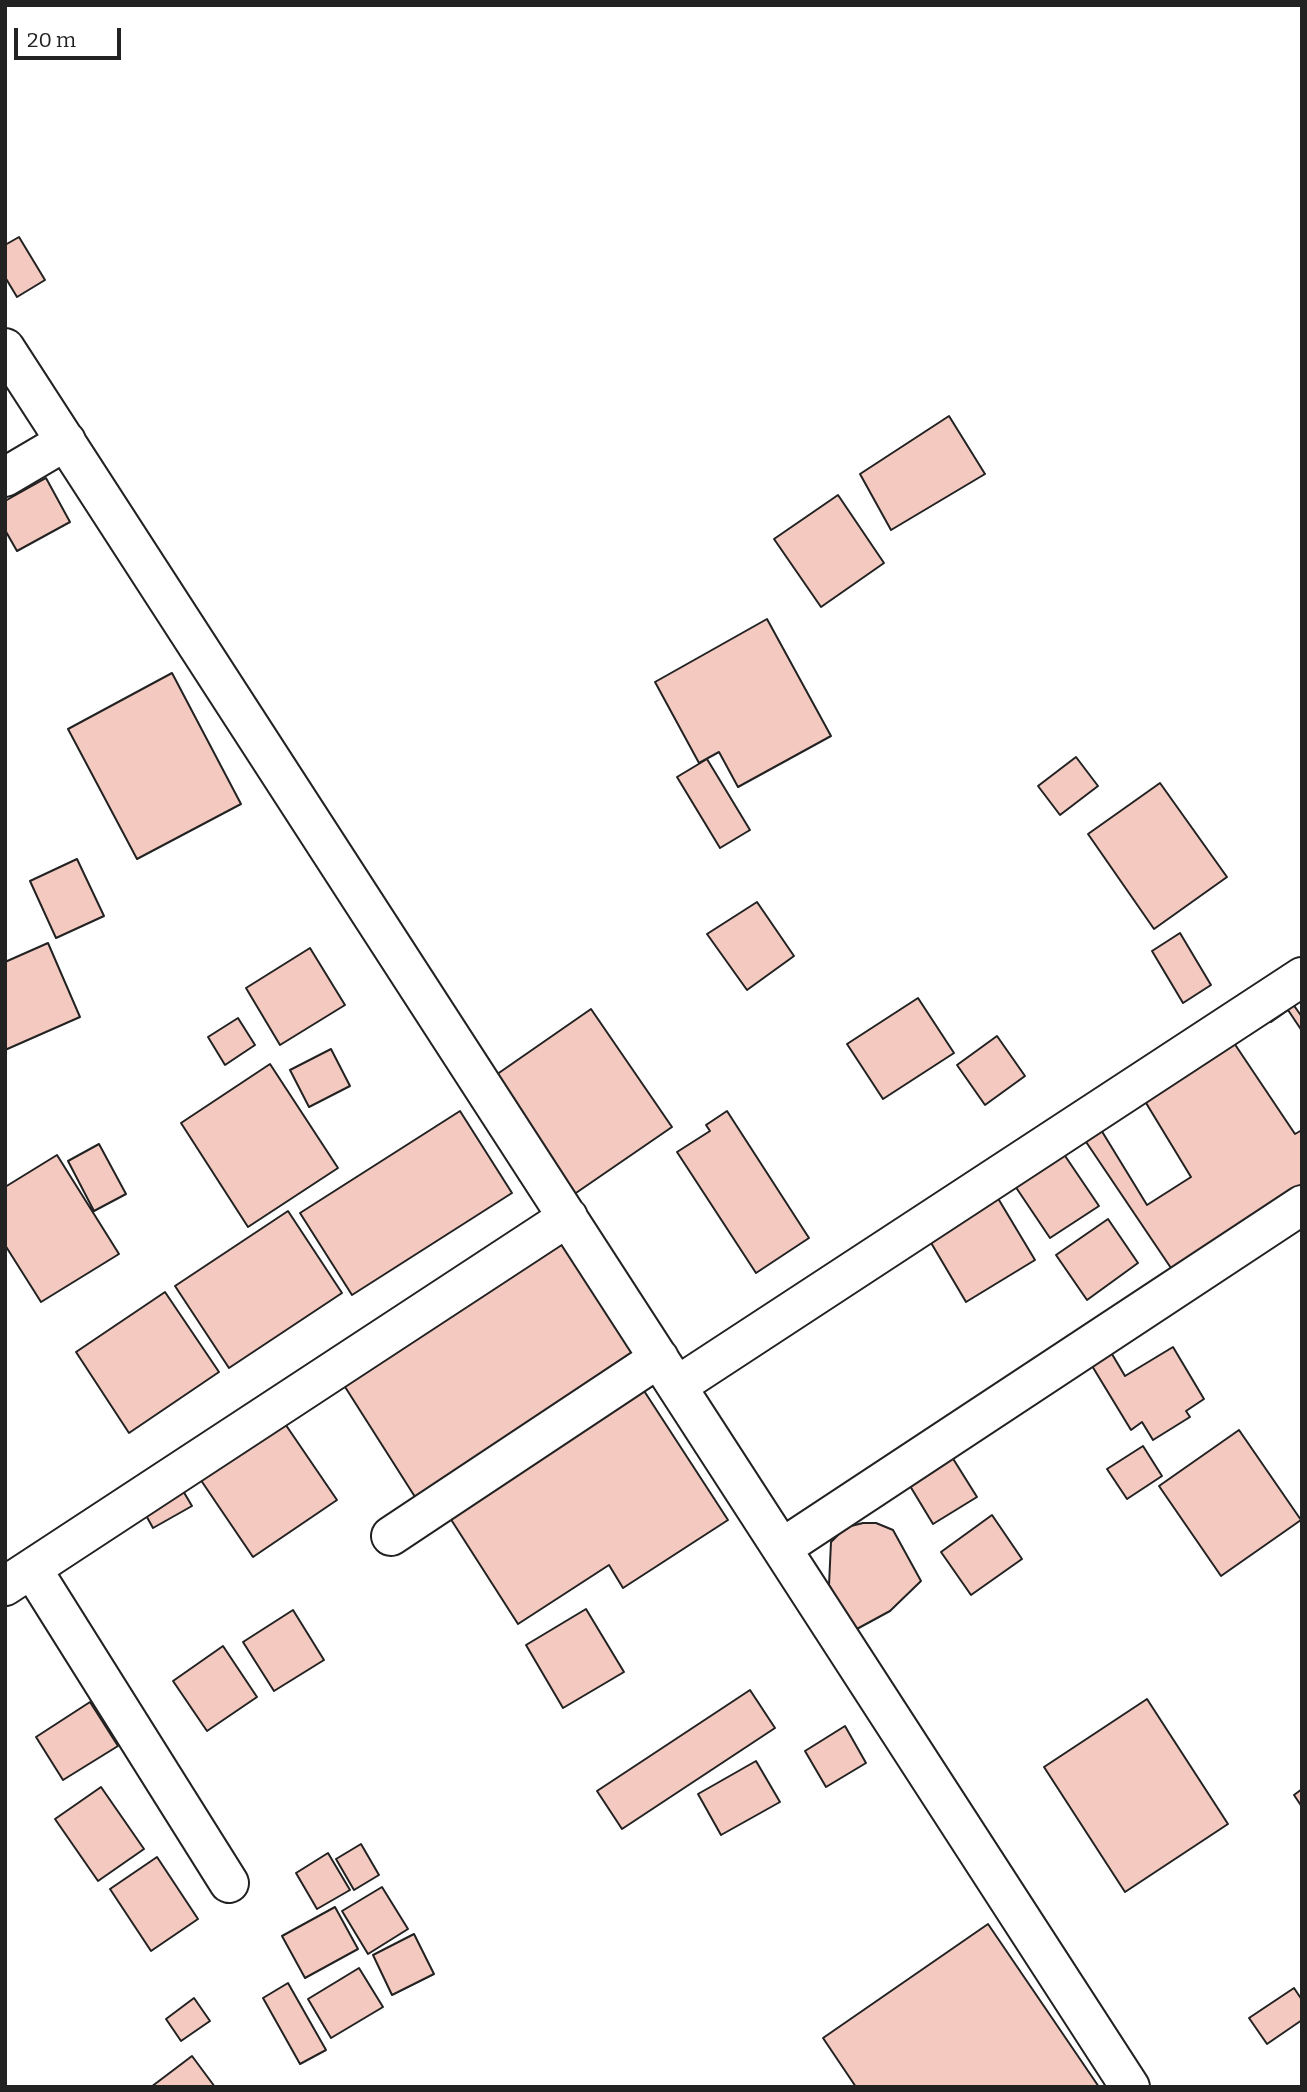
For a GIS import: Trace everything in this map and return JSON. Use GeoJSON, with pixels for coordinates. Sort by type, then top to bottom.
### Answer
{"type":"FeatureCollection","features":[{"type":"Feature","properties":{"kind":"street"},"geometry":{"type":"LineString","coordinates":[[5,348],[1130,2087]]}},
{"type":"Feature","properties":{"kind":"street"},"geometry":{"type":"LineString","coordinates":[[5,477],[66,441]]}},
{"type":"Feature","properties":{"kind":"street"},"geometry":{"type":"LineString","coordinates":[[391,1536],[668,1372],[1302,977]]}},
{"type":"Feature","properties":{"kind":"street"},"geometry":{"type":"LineString","coordinates":[[782,1548],[1302,1205]]}},
{"type":"Feature","properties":{"kind":"street"},"geometry":{"type":"LineString","coordinates":[[229,1884],[18,1577],[568,1217]]}},
{"type":"Feature","properties":{"kind":"building"},"geometry":{"type":"Polygon","coordinates":[[[19,237],[45,280],[17,297],[5,277],[5,245],[19,237]]]}},
{"type":"Feature","properties":{"kind":"building"},"geometry":{"type":"Polygon","coordinates":[[[949,416],[985,474],[891,530],[860,474],[949,416]]]}},
{"type":"Feature","properties":{"kind":"building"},"geometry":{"type":"Polygon","coordinates":[[[46,478],[70,522],[17,551],[5,530],[5,501],[46,478]]]}},
{"type":"Feature","properties":{"kind":"building"},"geometry":{"type":"Polygon","coordinates":[[[838,495],[884,563],[821,607],[774,539],[838,495]]]}},
{"type":"Feature","properties":{"kind":"building"},"geometry":{"type":"Polygon","coordinates":[[[767,619],[831,736],[738,787],[719,752],[699,763],[655,682],[767,619]]]}},
{"type":"Feature","properties":{"kind":"building"},"geometry":{"type":"Polygon","coordinates":[[[172,673],[241,804],[137,859],[68,729],[172,673]]]}},
{"type":"Feature","properties":{"kind":"building"},"geometry":{"type":"Polygon","coordinates":[[[1076,757],[1098,786],[1060,815],[1038,786],[1076,757]]]}},
{"type":"Feature","properties":{"kind":"building"},"geometry":{"type":"Polygon","coordinates":[[[707,759],[750,830],[720,848],[677,777],[707,759]]]}},
{"type":"Feature","properties":{"kind":"building"},"geometry":{"type":"Polygon","coordinates":[[[1160,783],[1227,877],[1154,929],[1088,834],[1160,783]]]}},
{"type":"Feature","properties":{"kind":"building"},"geometry":{"type":"Polygon","coordinates":[[[77,859],[104,916],[56,938],[30,881],[77,859]]]}},
{"type":"Feature","properties":{"kind":"building"},"geometry":{"type":"Polygon","coordinates":[[[757,902],[794,956],[747,990],[707,934],[757,902]]]}},
{"type":"Feature","properties":{"kind":"building"},"geometry":{"type":"Polygon","coordinates":[[[1180,933],[1211,985],[1183,1003],[1152,951],[1180,933]]]}},
{"type":"Feature","properties":{"kind":"building"},"geometry":{"type":"Polygon","coordinates":[[[48,943],[80,1017],[5,1050],[5,962],[48,943]]]}},
{"type":"Feature","properties":{"kind":"building"},"geometry":{"type":"Polygon","coordinates":[[[310,948],[345,1005],[280,1045],[246,988],[310,948]]]}},
{"type":"Feature","properties":{"kind":"building"},"geometry":{"type":"Polygon","coordinates":[[[1279,984],[1302,1017],[1302,1184],[1173,1271],[1074,1124],[1279,984]]]}},
{"type":"Feature","properties":{"kind":"building"},"geometry":{"type":"Polygon","coordinates":[[[918,998],[954,1053],[883,1099],[847,1044],[918,998]]]}},
{"type":"Feature","properties":{"kind":"building"},"geometry":{"type":"Polygon","coordinates":[[[591,1009],[672,1127],[573,1195],[493,1077],[591,1009]]]}},
{"type":"Feature","properties":{"kind":"building"},"geometry":{"type":"Polygon","coordinates":[[[1288,1010],[1302,1031],[1302,1130],[1295,1134],[1230,1037],[1266,1012],[1271,1022],[1288,1010]]]}},
{"type":"Feature","properties":{"kind":"building"},"geometry":{"type":"Polygon","coordinates":[[[238,1018],[255,1045],[225,1065],[208,1037],[238,1018]]]}},
{"type":"Feature","properties":{"kind":"building"},"geometry":{"type":"Polygon","coordinates":[[[997,1036],[1025,1076],[985,1105],[957,1065],[997,1036]]]}},
{"type":"Feature","properties":{"kind":"building"},"geometry":{"type":"Polygon","coordinates":[[[331,1049],[350,1086],[309,1107],[290,1070],[331,1049]]]}},
{"type":"Feature","properties":{"kind":"building"},"geometry":{"type":"Polygon","coordinates":[[[270,1064],[338,1168],[248,1227],[181,1123],[270,1064]]]}},
{"type":"Feature","properties":{"kind":"building"},"geometry":{"type":"Polygon","coordinates":[[[1140,1093],[1191,1177],[1147,1205],[1095,1120],[1140,1093]]]}},
{"type":"Feature","properties":{"kind":"building"},"geometry":{"type":"Polygon","coordinates":[[[460,1111],[512,1193],[352,1295],[300,1213],[460,1111]]]}},
{"type":"Feature","properties":{"kind":"building"},"geometry":{"type":"Polygon","coordinates":[[[727,1111],[809,1238],[756,1273],[677,1152],[710,1131],[706,1125],[727,1111]]]}},
{"type":"Feature","properties":{"kind":"building"},"geometry":{"type":"Polygon","coordinates":[[[99,1144],[126,1194],[94,1211],[68,1161],[99,1144]]]}},
{"type":"Feature","properties":{"kind":"building"},"geometry":{"type":"Polygon","coordinates":[[[1057,1144],[1099,1206],[1050,1238],[1009,1177],[1057,1144]]]}},
{"type":"Feature","properties":{"kind":"building"},"geometry":{"type":"Polygon","coordinates":[[[57,1155],[119,1254],[41,1302],[5,1245],[5,1187],[57,1155]]]}},
{"type":"Feature","properties":{"kind":"building"},"geometry":{"type":"Polygon","coordinates":[[[996,1195],[1035,1260],[966,1302],[927,1236],[996,1195]]]}},
{"type":"Feature","properties":{"kind":"building"},"geometry":{"type":"Polygon","coordinates":[[[288,1211],[342,1293],[229,1368],[175,1286],[288,1211]]]}},
{"type":"Feature","properties":{"kind":"building"},"geometry":{"type":"Polygon","coordinates":[[[1108,1219],[1138,1263],[1087,1300],[1056,1255],[1108,1219]]]}},
{"type":"Feature","properties":{"kind":"building"},"geometry":{"type":"Polygon","coordinates":[[[562,1237],[639,1358],[417,1500],[340,1379],[562,1237]]]}},
{"type":"Feature","properties":{"kind":"building"},"geometry":{"type":"Polygon","coordinates":[[[165,1292],[219,1372],[129,1433],[76,1352],[165,1292]]]}},
{"type":"Feature","properties":{"kind":"building"},"geometry":{"type":"Polygon","coordinates":[[[1106,1344],[1125,1376],[1173,1347],[1204,1399],[1186,1411],[1190,1417],[1153,1440],[1142,1422],[1131,1430],[1086,1356],[1106,1344]]]}},
{"type":"Feature","properties":{"kind":"building"},"geometry":{"type":"Polygon","coordinates":[[[637,1380],[728,1520],[623,1588],[609,1565],[518,1624],[443,1507],[637,1380]]]}},
{"type":"Feature","properties":{"kind":"building"},"geometry":{"type":"Polygon","coordinates":[[[277,1412],[337,1500],[253,1557],[194,1470],[277,1412]]]}},
{"type":"Feature","properties":{"kind":"building"},"geometry":{"type":"Polygon","coordinates":[[[1239,1430],[1301,1520],[1221,1576],[1159,1486],[1239,1430]]]}},
{"type":"Feature","properties":{"kind":"building"},"geometry":{"type":"Polygon","coordinates":[[[1143,1446],[1162,1476],[1127,1499],[1107,1469],[1143,1446]]]}},
{"type":"Feature","properties":{"kind":"building"},"geometry":{"type":"Polygon","coordinates":[[[947,1449],[977,1497],[933,1524],[904,1476],[947,1449]]]}},
{"type":"Feature","properties":{"kind":"building"},"geometry":{"type":"Polygon","coordinates":[[[176,1479],[192,1506],[153,1528],[138,1501],[176,1479]]]}},
{"type":"Feature","properties":{"kind":"building"},"geometry":{"type":"Polygon","coordinates":[[[992,1515],[1022,1559],[971,1595],[941,1552],[992,1515]]]}},
{"type":"Feature","properties":{"kind":"building"},"geometry":{"type":"Polygon","coordinates":[[[876,1523],[893,1530],[921,1581],[890,1611],[855,1630],[829,1585],[831,1542],[851,1526],[876,1523]]]}},
{"type":"Feature","properties":{"kind":"building"},"geometry":{"type":"Polygon","coordinates":[[[586,1609],[624,1672],[563,1708],[526,1645],[586,1609]]]}},
{"type":"Feature","properties":{"kind":"building"},"geometry":{"type":"Polygon","coordinates":[[[293,1610],[324,1660],[274,1691],[243,1642],[293,1610]]]}},
{"type":"Feature","properties":{"kind":"building"},"geometry":{"type":"Polygon","coordinates":[[[223,1646],[257,1697],[207,1731],[173,1681],[223,1646]]]}},
{"type":"Feature","properties":{"kind":"building"},"geometry":{"type":"Polygon","coordinates":[[[750,1690],[775,1728],[622,1829],[597,1791],[750,1690]]]}},
{"type":"Feature","properties":{"kind":"building"},"geometry":{"type":"Polygon","coordinates":[[[1147,1699],[1228,1824],[1125,1892],[1044,1767],[1147,1699]]]}},
{"type":"Feature","properties":{"kind":"building"},"geometry":{"type":"Polygon","coordinates":[[[90,1702],[118,1746],[63,1780],[36,1737],[90,1702]]]}},
{"type":"Feature","properties":{"kind":"building"},"geometry":{"type":"Polygon","coordinates":[[[845,1726],[866,1763],[826,1787],[805,1751],[845,1726]]]}},
{"type":"Feature","properties":{"kind":"building"},"geometry":{"type":"Polygon","coordinates":[[[756,1761],[780,1802],[721,1835],[698,1794],[756,1761]]]}},
{"type":"Feature","properties":{"kind":"building"},"geometry":{"type":"Polygon","coordinates":[[[101,1787],[144,1849],[98,1881],[55,1819],[101,1787]]]}},
{"type":"Feature","properties":{"kind":"building"},"geometry":{"type":"Polygon","coordinates":[[[1302,1789],[1302,1807],[1294,1795],[1302,1789]]]}},
{"type":"Feature","properties":{"kind":"building"},"geometry":{"type":"Polygon","coordinates":[[[361,1844],[379,1875],[354,1890],[336,1859],[361,1844]]]}},
{"type":"Feature","properties":{"kind":"building"},"geometry":{"type":"Polygon","coordinates":[[[328,1853],[350,1890],[317,1909],[296,1873],[328,1853]]]}},
{"type":"Feature","properties":{"kind":"building"},"geometry":{"type":"Polygon","coordinates":[[[157,1857],[198,1919],[151,1951],[110,1889],[157,1857]]]}},
{"type":"Feature","properties":{"kind":"building"},"geometry":{"type":"Polygon","coordinates":[[[382,1887],[408,1929],[368,1954],[342,1911],[382,1887]]]}},
{"type":"Feature","properties":{"kind":"building"},"geometry":{"type":"Polygon","coordinates":[[[335,1907],[358,1949],[305,1978],[282,1936],[335,1907]]]}},
{"type":"Feature","properties":{"kind":"building"},"geometry":{"type":"Polygon","coordinates":[[[988,1924],[1099,2087],[856,2087],[823,2038],[988,1924]]]}},
{"type":"Feature","properties":{"kind":"building"},"geometry":{"type":"Polygon","coordinates":[[[414,1934],[434,1974],[392,1995],[373,1955],[414,1934]]]}},
{"type":"Feature","properties":{"kind":"building"},"geometry":{"type":"Polygon","coordinates":[[[359,1968],[383,2007],[331,2038],[308,1999],[359,1968]]]}},
{"type":"Feature","properties":{"kind":"building"},"geometry":{"type":"Polygon","coordinates":[[[288,1983],[326,2050],[300,2064],[263,1998],[288,1983]]]}},
{"type":"Feature","properties":{"kind":"building"},"geometry":{"type":"Polygon","coordinates":[[[1294,1988],[1302,2000],[1302,2020],[1267,2044],[1249,2018],[1294,1988]]]}},
{"type":"Feature","properties":{"kind":"building"},"geometry":{"type":"Polygon","coordinates":[[[194,1998],[210,2021],[181,2041],[166,2019],[194,1998]]]}},
{"type":"Feature","properties":{"kind":"building"},"geometry":{"type":"Polygon","coordinates":[[[192,2056],[215,2087],[151,2087],[192,2056]]]}}]}
